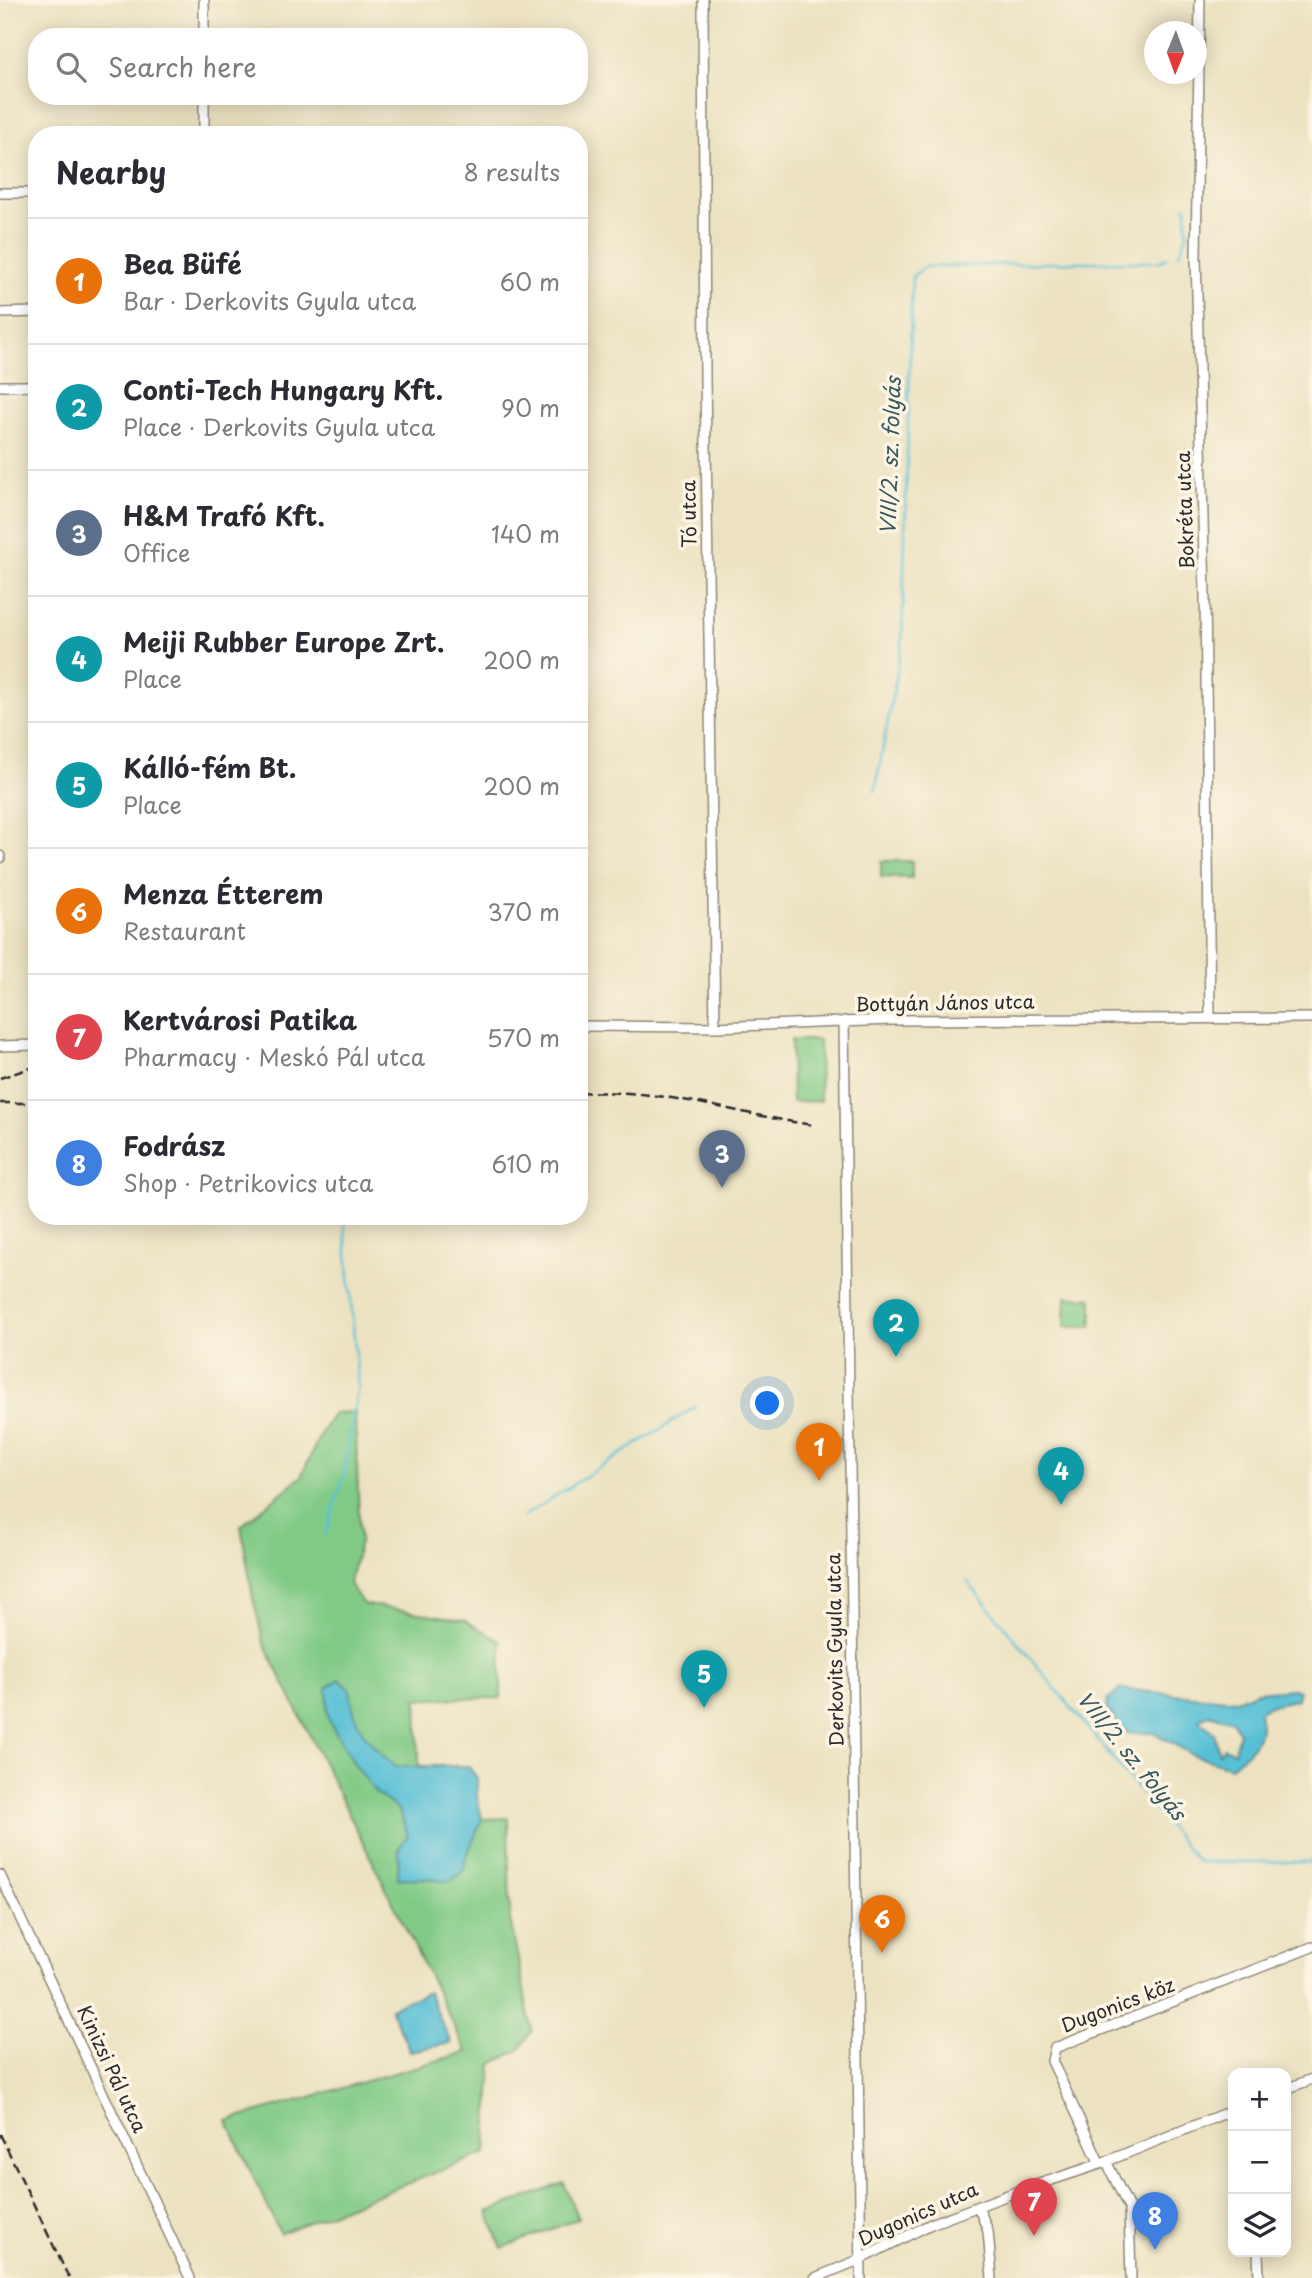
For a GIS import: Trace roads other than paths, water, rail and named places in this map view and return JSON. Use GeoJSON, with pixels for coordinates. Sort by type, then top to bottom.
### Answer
{"type":"FeatureCollection","features":[{"type":"Feature","properties":{"kind":"street"},"geometry":{"type":"LineString","coordinates":[[204,0],[204,28]]}},
{"type":"Feature","properties":{"kind":"street","name":"Tó utca"},"geometry":{"type":"LineString","coordinates":[[703,0],[705,378],[715,1027]]}},
{"type":"Feature","properties":{"kind":"street","name":"Bokréta utca"},"geometry":{"type":"LineString","coordinates":[[1200,0],[1196,257],[1205,595],[1210,1018]]}},
{"type":"Feature","properties":{"kind":"street"},"geometry":{"type":"LineString","coordinates":[[204,105],[204,126]]}},
{"type":"Feature","properties":{"kind":"street"},"geometry":{"type":"LineString","coordinates":[[0,193],[28,193]]}},
{"type":"Feature","properties":{"kind":"street"},"geometry":{"type":"LineString","coordinates":[[0,313],[28,312]]}},
{"type":"Feature","properties":{"kind":"street"},"geometry":{"type":"LineString","coordinates":[[0,386],[28,386]]}},
{"type":"Feature","properties":{"kind":"street","name":"Bottyán János utca"},"geometry":{"type":"LineString","coordinates":[[588,1026],[715,1027],[844,1021],[1312,1018]]}},
{"type":"Feature","properties":{"kind":"street","name":"Derkovits Gyula utca"},"geometry":{"type":"LineString","coordinates":[[844,1021],[861,2278]]}},
{"type":"Feature","properties":{"kind":"street"},"geometry":{"type":"LineString","coordinates":[[0,1045],[28,1045]]}},
{"type":"Feature","properties":{"kind":"street","name":"Kinizsi Pál utca"},"geometry":{"type":"LineString","coordinates":[[0,1875],[190,2278]]}},
{"type":"Feature","properties":{"kind":"street","name":"Dugonics köz"},"geometry":{"type":"LineString","coordinates":[[1103,2163],[1052,2061],[1055,2048],[1312,1947]]}},
{"type":"Feature","properties":{"kind":"street"},"geometry":{"type":"LineString","coordinates":[[1291,2087],[1312,2079]]}},
{"type":"Feature","properties":{"kind":"street","name":"Dugonics utca"},"geometry":{"type":"LineString","coordinates":[[815,2278],[861,2259],[931,2224],[1103,2163],[1228,2112]]}},
{"type":"Feature","properties":{"kind":"street"},"geometry":{"type":"LineString","coordinates":[[1103,2163],[1129,2208],[1131,2278]]}},
{"type":"Feature","properties":{"kind":"street"},"geometry":{"type":"LineString","coordinates":[[978,2206],[988,2231],[992,2278]]}},
{"type":"Feature","properties":{"kind":"street"},"geometry":{"type":"LineString","coordinates":[[1258,2257],[1259,2278]]}},
{"type":"Feature","properties":{"kind":"water"},"geometry":{"type":"Polygon","coordinates":[[[339,1679],[350,1689],[358,1724],[370,1742],[396,1767],[468,1766],[477,1778],[477,1797],[482,1819],[465,1860],[464,1870],[458,1876],[448,1881],[398,1878],[399,1848],[408,1835],[399,1810],[376,1793],[355,1765],[331,1724],[328,1717],[327,1688],[339,1679]]]}},
{"type":"Feature","properties":{"kind":"water"},"geometry":{"type":"Polygon","coordinates":[[[1120,1689],[1236,1700],[1256,1692],[1291,1689],[1299,1691],[1297,1699],[1272,1705],[1259,1712],[1258,1738],[1250,1750],[1230,1767],[1195,1756],[1154,1733],[1127,1733],[1106,1708],[1108,1699],[1120,1689]],[[1209,1714],[1199,1720],[1214,1733],[1219,1753],[1224,1748],[1234,1752],[1239,1732],[1232,1721],[1209,1714]]]}},
{"type":"Feature","properties":{"kind":"water"},"geometry":{"type":"Polygon","coordinates":[[[428,1992],[451,2043],[410,2051],[390,2008],[428,1992]]]}},
{"type":"Feature","properties":{"kind":"waterway"},"geometry":{"type":"LineString","coordinates":[[1179,254],[1187,235],[1186,206]]}},
{"type":"Feature","properties":{"kind":"waterway","name":"VIII/2. sz. folyás"},"geometry":{"type":"LineString","coordinates":[[875,791],[902,644],[912,277],[924,267],[1158,262],[1167,258]]}},
{"type":"Feature","properties":{"kind":"waterway"},"geometry":{"type":"LineString","coordinates":[[326,1534],[344,1474],[358,1385],[345,1225]]}},
{"type":"Feature","properties":{"kind":"waterway"},"geometry":{"type":"LineString","coordinates":[[524,1516],[695,1407]]}},
{"type":"Feature","properties":{"kind":"waterway","name":"VIII/2. sz. folyás"},"geometry":{"type":"LineString","coordinates":[[967,1581],[1198,1862],[1312,1862]]}},
{"type":"Feature","properties":{"kind":"railway"},"geometry":{"type":"LineString","coordinates":[[0,1078],[28,1069]]}},
{"type":"Feature","properties":{"kind":"railway"},"geometry":{"type":"LineString","coordinates":[[588,1092],[652,1095],[814,1125]]}},
{"type":"Feature","properties":{"kind":"railway"},"geometry":{"type":"LineString","coordinates":[[0,1103],[28,1103]]}},
{"type":"Feature","properties":{"kind":"railway"},"geometry":{"type":"LineString","coordinates":[[0,2134],[69,2278]]}},
{"type":"Feature","properties":{"kind":"place","name":"H&M Trafó Kft."},"geometry":{"type":"Point","coordinates":[722,1188]}},
{"type":"Feature","properties":{"kind":"place","name":"Conti-Tech Hungary Kft."},"geometry":{"type":"Point","coordinates":[896,1357]}},
{"type":"Feature","properties":{"kind":"place","name":"Bea Büfé"},"geometry":{"type":"Point","coordinates":[819,1481]}},
{"type":"Feature","properties":{"kind":"place","name":"Meiji Rubber Europe Zrt."},"geometry":{"type":"Point","coordinates":[1061,1505]}},
{"type":"Feature","properties":{"kind":"place","name":"Kálló-fém Bt."},"geometry":{"type":"Point","coordinates":[704,1708]}},
{"type":"Feature","properties":{"kind":"place","name":"Menza Étterem"},"geometry":{"type":"Point","coordinates":[882,1953]}},
{"type":"Feature","properties":{"kind":"place","name":"Kertvárosi Patika"},"geometry":{"type":"Point","coordinates":[1034,2236]}},
{"type":"Feature","properties":{"kind":"place","name":"Fodrász"},"geometry":{"type":"Point","coordinates":[1155,2250]}}]}
